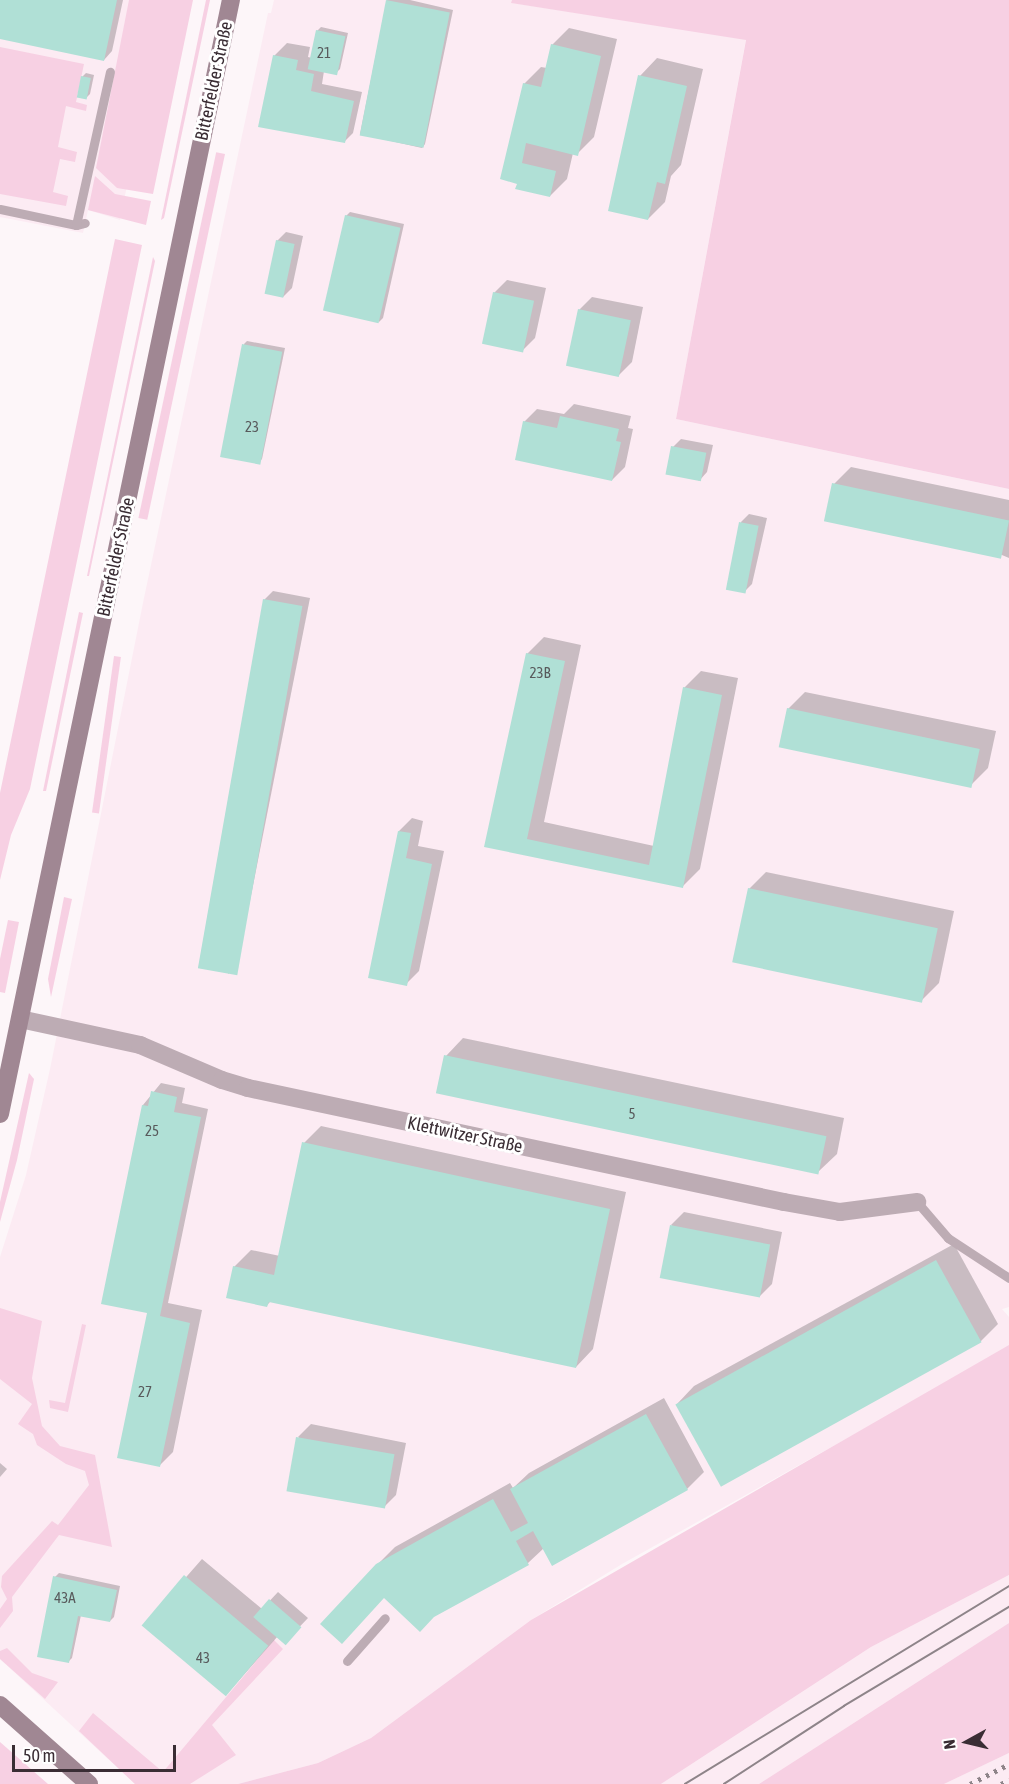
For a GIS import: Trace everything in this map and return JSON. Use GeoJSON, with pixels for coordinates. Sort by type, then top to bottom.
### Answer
{"type":"FeatureCollection","features":[{"type":"Feature","properties":{"kind":"main road","name":"Bitterfelder Straße"},"geometry":{"type":"LineString","coordinates":[[0,1114],[231,0]]}},
{"type":"Feature","properties":{"kind":"main road"},"geometry":{"type":"LineString","coordinates":[[0,1705],[89,1784]]}},
{"type":"Feature","properties":{"kind":"street","name":"Klettwitzer Straße"},"geometry":{"type":"LineString","coordinates":[[20,1019],[140,1045],[222,1080],[248,1088],[793,1204],[840,1212],[917,1202]]}},
{"type":"Feature","properties":{"kind":"lane"},"geometry":{"type":"LineString","coordinates":[[0,209],[81,224],[110,72]]}},
{"type":"Feature","properties":{"kind":"lane"},"geometry":{"type":"LineString","coordinates":[[917,1202],[948,1238],[1009,1278]]}},
{"type":"Feature","properties":{"kind":"lane"},"geometry":{"type":"LineString","coordinates":[[347,1661],[385,1618]]}},
{"type":"Feature","properties":{"kind":"shaded area"},"geometry":{"type":"Polygon","coordinates":[[[0,0],[165,0],[120,220],[88,210],[83,233],[0,217],[0,0]]]}},
{"type":"Feature","properties":{"kind":"shaded area"},"geometry":{"type":"Polygon","coordinates":[[[129,0],[193,0],[153,194],[117,188],[96,168],[129,0]]]}},
{"type":"Feature","properties":{"kind":"shaded area"},"geometry":{"type":"Polygon","coordinates":[[[206,0],[210,0],[164,218],[161,220],[206,0]]]}},
{"type":"Feature","properties":{"kind":"shaded area"},"geometry":{"type":"Polygon","coordinates":[[[274,0],[512,0],[512,3],[746,39],[676,419],[1009,489],[1009,1307],[1002,1309],[1009,1317],[1009,1348],[622,1564],[531,1620],[371,1738],[318,1763],[238,1784],[135,1784],[0,1659],[0,1257],[26,1175],[50,1069],[144,598],[268,13],[271,13],[274,0]]]}},
{"type":"Feature","properties":{"kind":"shaded area"},"geometry":{"type":"Polygon","coordinates":[[[512,0],[1009,0],[1009,489],[676,419],[746,40],[511,3],[512,0]]]}},
{"type":"Feature","properties":{"kind":"shaded area"},"geometry":{"type":"Polygon","coordinates":[[[0,47],[84,64],[76,102],[87,105],[86,111],[66,106],[58,147],[77,152],[75,162],[60,159],[53,192],[68,196],[66,206],[0,194],[0,47]]]}},
{"type":"Feature","properties":{"kind":"shaded area"},"geometry":{"type":"Polygon","coordinates":[[[216,152],[225,154],[147,520],[138,518],[216,152]]]}},
{"type":"Feature","properties":{"kind":"shaded area"},"geometry":{"type":"Polygon","coordinates":[[[95,176],[115,194],[151,201],[146,225],[88,210],[95,176]]]}},
{"type":"Feature","properties":{"kind":"shaded area"},"geometry":{"type":"Polygon","coordinates":[[[115,239],[142,245],[30,789],[11,835],[0,880],[0,793],[115,239]]]}},
{"type":"Feature","properties":{"kind":"shaded area"},"geometry":{"type":"Polygon","coordinates":[[[153,257],[155,261],[89,576],[87,576],[153,257]]]}},
{"type":"Feature","properties":{"kind":"shaded area"},"geometry":{"type":"Polygon","coordinates":[[[79,612],[83,613],[46,791],[43,791],[79,612]]]}},
{"type":"Feature","properties":{"kind":"shaded area"},"geometry":{"type":"Polygon","coordinates":[[[114,656],[121,657],[99,813],[92,812],[114,656]]]}},
{"type":"Feature","properties":{"kind":"shaded area"},"geometry":{"type":"Polygon","coordinates":[[[64,897],[72,899],[51,997],[48,979],[64,897]]]}},
{"type":"Feature","properties":{"kind":"shaded area"},"geometry":{"type":"Polygon","coordinates":[[[8,920],[19,922],[5,993],[0,992],[0,959],[8,920]]]}},
{"type":"Feature","properties":{"kind":"shaded area"},"geometry":{"type":"Polygon","coordinates":[[[29,1073],[34,1079],[17,1160],[0,1222],[0,1202],[29,1073]]]}},
{"type":"Feature","properties":{"kind":"shaded area"},"geometry":{"type":"Polygon","coordinates":[[[0,1308],[42,1321],[32,1378],[42,1426],[60,1446],[95,1455],[112,1547],[59,1535],[12,1597],[13,1611],[0,1628],[0,1609],[7,1599],[1,1587],[2,1576],[52,1521],[58,1525],[89,1485],[85,1471],[66,1464],[37,1445],[33,1434],[18,1424],[32,1404],[0,1379],[0,1308]]]}},
{"type":"Feature","properties":{"kind":"shaded area"},"geometry":{"type":"Polygon","coordinates":[[[82,1324],[86,1325],[68,1412],[50,1408],[49,1400],[65,1403],[82,1324]]]}},
{"type":"Feature","properties":{"kind":"shaded area"},"geometry":{"type":"Polygon","coordinates":[[[1009,1345],[1009,1575],[871,1647],[661,1784],[238,1784],[318,1763],[371,1738],[531,1620],[1009,1345]]]}},
{"type":"Feature","properties":{"kind":"shaded area"},"geometry":{"type":"Polygon","coordinates":[[[1009,1575],[1009,1623],[759,1784],[661,1784],[871,1647],[1009,1575]]]}},
{"type":"Feature","properties":{"kind":"shaded area"},"geometry":{"type":"Polygon","coordinates":[[[1009,1623],[1009,1753],[944,1784],[759,1784],[1009,1623]]]}},
{"type":"Feature","properties":{"kind":"shaded area"},"geometry":{"type":"Polygon","coordinates":[[[274,1640],[283,1649],[212,1725],[236,1755],[190,1784],[135,1784],[79,1731],[93,1713],[163,1772],[274,1640]]]}},
{"type":"Feature","properties":{"kind":"shaded area"},"geometry":{"type":"Polygon","coordinates":[[[7,1648],[32,1673],[58,1682],[45,1699],[0,1659],[0,1651],[7,1648]]]}},
{"type":"Feature","properties":{"kind":"shaded area"},"geometry":{"type":"Polygon","coordinates":[[[0,1742],[48,1784],[0,1784],[0,1742]]]}},
{"type":"Feature","properties":{"kind":"shaded area"},"geometry":{"type":"Polygon","coordinates":[[[1009,1753],[1009,1784],[944,1784],[1009,1753]]]}},
{"type":"Feature","properties":{"kind":"building"},"geometry":{"type":"Polygon","coordinates":[[[0,0],[117,0],[104,61],[0,39],[0,0]]]}},
{"type":"Feature","properties":{"kind":"building"},"geometry":{"type":"Polygon","coordinates":[[[386,0],[450,12],[423,148],[360,135],[386,0]]]}},
{"type":"Feature","properties":{"kind":"building"},"geometry":{"type":"Polygon","coordinates":[[[316,30],[345,36],[337,75],[308,69],[316,30]]]}},
{"type":"Feature","properties":{"kind":"building"},"geometry":{"type":"Polygon","coordinates":[[[551,44],[601,56],[578,156],[526,143],[522,163],[556,171],[550,197],[515,189],[517,184],[500,179],[523,83],[541,87],[551,44]]]}},
{"type":"Feature","properties":{"kind":"building"},"geometry":{"type":"Polygon","coordinates":[[[273,55],[298,60],[296,70],[314,74],[311,91],[354,101],[345,143],[258,127],[273,55]]]}},
{"type":"Feature","properties":{"kind":"building"},"geometry":{"type":"Polygon","coordinates":[[[638,75],[687,86],[665,184],[657,182],[648,220],[608,211],[638,75]]]}},
{"type":"Feature","properties":{"kind":"building"},"geometry":{"type":"Polygon","coordinates":[[[81,76],[91,78],[87,100],[77,98],[81,76]]]}},
{"type":"Feature","properties":{"kind":"building"},"geometry":{"type":"Polygon","coordinates":[[[345,215],[401,228],[378,323],[323,310],[345,215]]]}},
{"type":"Feature","properties":{"kind":"building"},"geometry":{"type":"Polygon","coordinates":[[[276,240],[295,244],[283,298],[265,294],[276,240]]]}},
{"type":"Feature","properties":{"kind":"building"},"geometry":{"type":"Polygon","coordinates":[[[493,292],[534,301],[523,353],[482,344],[493,292]]]}},
{"type":"Feature","properties":{"kind":"building"},"geometry":{"type":"Polygon","coordinates":[[[578,309],[631,320],[619,377],[566,366],[578,309]]]}},
{"type":"Feature","properties":{"kind":"building"},"geometry":{"type":"Polygon","coordinates":[[[242,344],[282,352],[260,465],[220,457],[242,344]]]}},
{"type":"Feature","properties":{"kind":"building"},"geometry":{"type":"Polygon","coordinates":[[[560,416],[619,429],[616,441],[621,442],[612,481],[515,460],[523,421],[557,428],[560,416]]]}},
{"type":"Feature","properties":{"kind":"building"},"geometry":{"type":"Polygon","coordinates":[[[671,446],[706,453],[701,481],[665,474],[671,446]]]}},
{"type":"Feature","properties":{"kind":"building"},"geometry":{"type":"Polygon","coordinates":[[[832,483],[1009,521],[1001,559],[824,521],[832,483]]]}},
{"type":"Feature","properties":{"kind":"building"},"geometry":{"type":"Polygon","coordinates":[[[739,522],[759,526],[745,594],[726,590],[739,522]]]}},
{"type":"Feature","properties":{"kind":"building"},"geometry":{"type":"Polygon","coordinates":[[[263,599],[302,606],[237,975],[198,968],[263,599]]]}},
{"type":"Feature","properties":{"kind":"building"},"geometry":{"type":"Polygon","coordinates":[[[526,653],[565,661],[527,839],[649,865],[683,687],[722,695],[683,888],[484,847],[526,653]]]}},
{"type":"Feature","properties":{"kind":"building"},"geometry":{"type":"Polygon","coordinates":[[[787,708],[980,749],[971,788],[779,747],[787,708]]]}},
{"type":"Feature","properties":{"kind":"building"},"geometry":{"type":"Polygon","coordinates":[[[398,831],[411,833],[406,858],[432,864],[407,986],[368,978],[398,831]]]}},
{"type":"Feature","properties":{"kind":"building"},"geometry":{"type":"Polygon","coordinates":[[[748,888],[938,928],[922,1003],[732,962],[748,888]]]}},
{"type":"Feature","properties":{"kind":"building"},"geometry":{"type":"Polygon","coordinates":[[[444,1055],[826,1136],[818,1174],[436,1093],[444,1055]]]}},
{"type":"Feature","properties":{"kind":"building"},"geometry":{"type":"Polygon","coordinates":[[[151,1091],[177,1097],[174,1112],[201,1117],[160,1316],[190,1323],[160,1467],[117,1458],[147,1313],[101,1304],[142,1105],[148,1106],[151,1091]]]}},
{"type":"Feature","properties":{"kind":"building"},"geometry":{"type":"Polygon","coordinates":[[[302,1142],[610,1209],[576,1368],[269,1302],[267,1307],[226,1298],[233,1266],[274,1275],[302,1142]]]}},
{"type":"Feature","properties":{"kind":"building"},"geometry":{"type":"Polygon","coordinates":[[[670,1225],[770,1244],[760,1297],[660,1278],[670,1225]]]}},
{"type":"Feature","properties":{"kind":"building"},"geometry":{"type":"Polygon","coordinates":[[[936,1260],[982,1342],[721,1487],[675,1404],[936,1260]]]}},
{"type":"Feature","properties":{"kind":"building"},"geometry":{"type":"Polygon","coordinates":[[[646,1414],[688,1490],[552,1566],[533,1531],[516,1541],[529,1565],[434,1617],[420,1632],[384,1598],[342,1644],[320,1624],[376,1564],[493,1499],[511,1532],[528,1523],[510,1489],[646,1414]]]}},
{"type":"Feature","properties":{"kind":"building"},"geometry":{"type":"Polygon","coordinates":[[[296,1437],[394,1454],[385,1509],[286,1491],[296,1437]]]}},
{"type":"Feature","properties":{"kind":"building"},"geometry":{"type":"Polygon","coordinates":[[[184,1575],[268,1646],[226,1696],[142,1626],[184,1575]]]}},
{"type":"Feature","properties":{"kind":"building"},"geometry":{"type":"Polygon","coordinates":[[[53,1576],[117,1590],[110,1622],[78,1616],[69,1663],[37,1657],[53,1576]]]}},
{"type":"Feature","properties":{"kind":"building"},"geometry":{"type":"Polygon","coordinates":[[[269,1599],[301,1627],[286,1645],[253,1617],[269,1599]]]}},
{"type":"Feature","properties":{"kind":"tram line"},"geometry":{"type":"LineString","coordinates":[[685,1784],[1009,1586]]}},
{"type":"Feature","properties":{"kind":"tram line"},"geometry":{"type":"LineString","coordinates":[[724,1784],[844,1706],[1009,1607]]}},
{"type":"Feature","properties":{"kind":"railway"},"geometry":{"type":"LineString","coordinates":[[970,1784],[1009,1764]]}},
{"type":"Feature","properties":{"kind":"railway"},"geometry":{"type":"LineString","coordinates":[[1001,1784],[1009,1780]]}}]}
